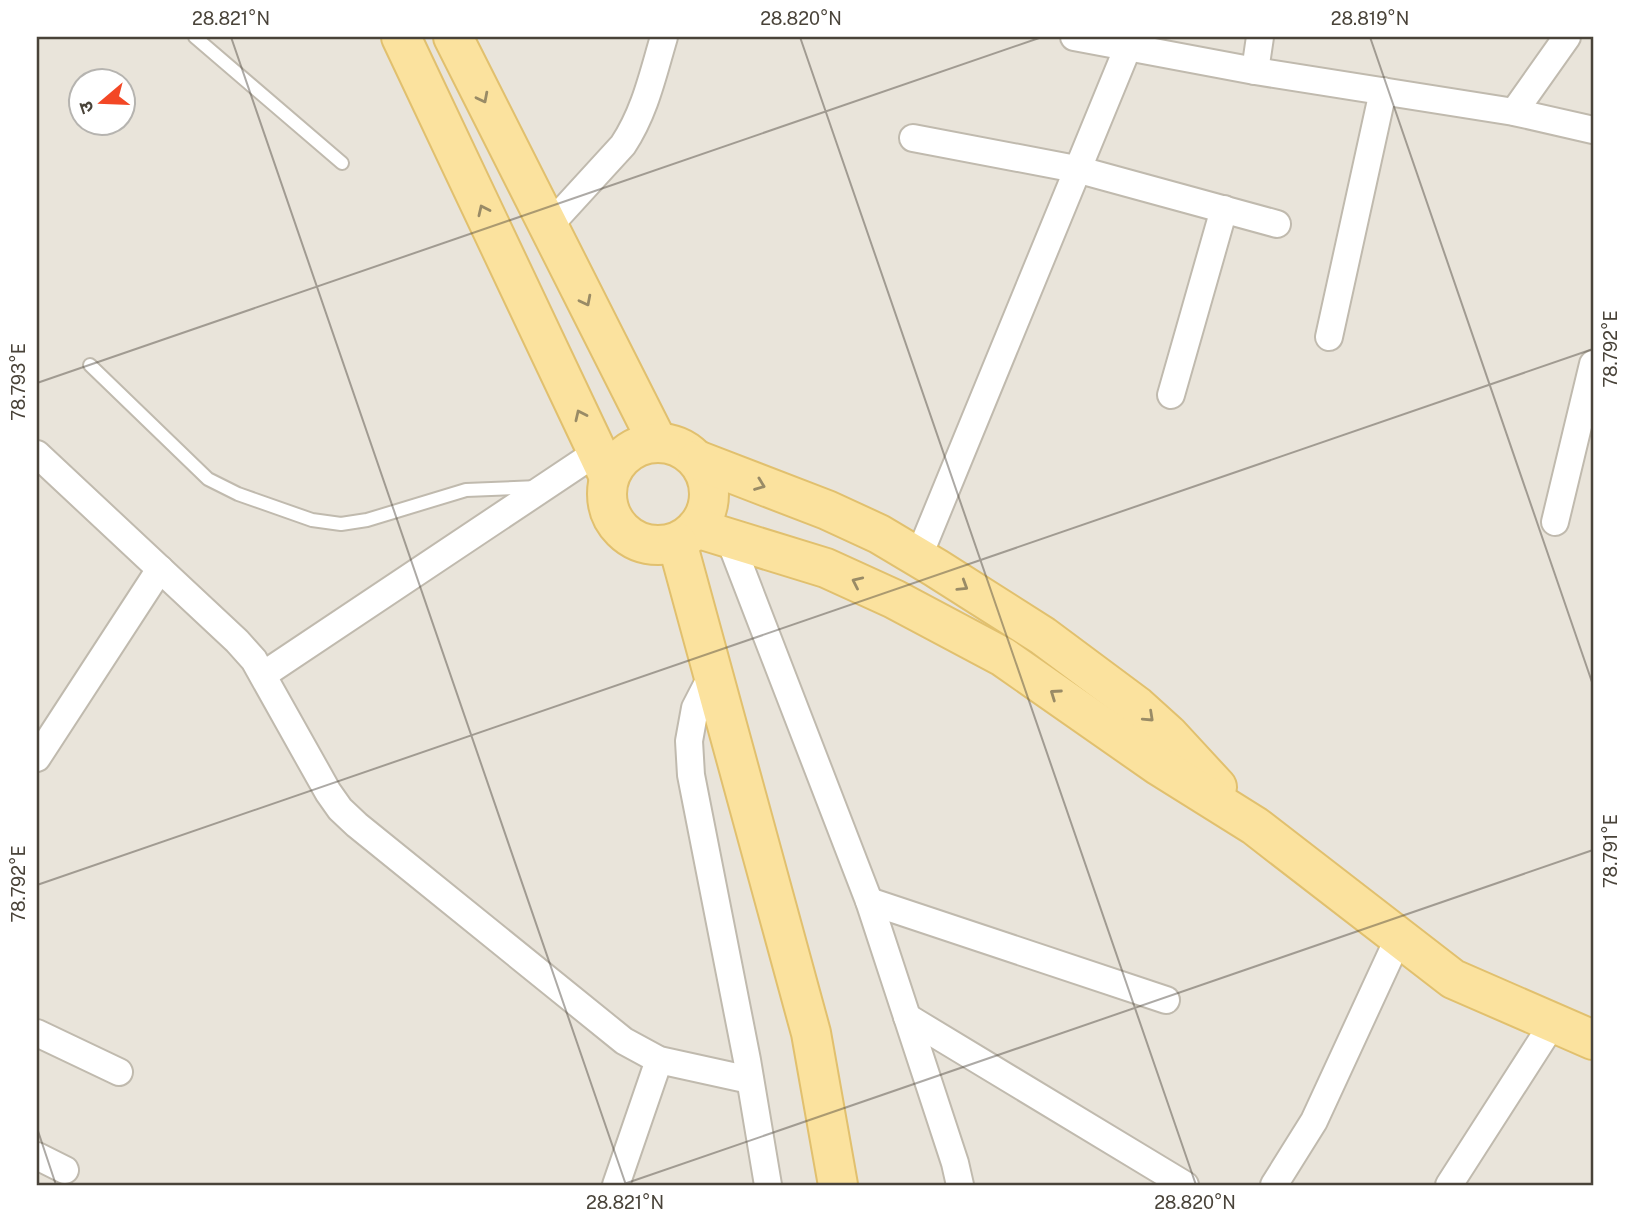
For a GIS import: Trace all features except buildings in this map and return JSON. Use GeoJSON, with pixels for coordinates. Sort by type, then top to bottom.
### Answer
{"type":"FeatureCollection","features":[{"type":"Feature","properties":{"kind":"main road"},"geometry":{"type":"LineString","coordinates":[[401,37],[603,464],[610,512],[619,527],[631,538],[662,546],[700,536],[827,568],[894,599],[1003,657],[1159,766],[1255,826],[1453,979],[1593,1040]]}},
{"type":"Feature","properties":{"kind":"main road"},"geometry":{"type":"LineString","coordinates":[[453,37],[658,443]]}},
{"type":"Feature","properties":{"kind":"main road"},"geometry":{"type":"LineString","coordinates":[[603,464],[618,461],[632,449],[649,443],[666,443],[683,449],[696,460],[706,476],[708,507],[701,522],[700,536],[713,673],[811,1033],[838,1185]]}},
{"type":"Feature","properties":{"kind":"main road"},"geometry":{"type":"LineString","coordinates":[[696,460],[827,510],[879,534],[1043,636],[1137,706],[1168,734],[1255,826]]}},
{"type":"Feature","properties":{"kind":"street"},"geometry":{"type":"LineString","coordinates":[[548,227],[623,145],[633,129],[664,37]]}},
{"type":"Feature","properties":{"kind":"street"},"geometry":{"type":"LineString","coordinates":[[1074,37],[1128,42],[1255,71],[1514,112],[1593,130]]}},
{"type":"Feature","properties":{"kind":"street"},"geometry":{"type":"LineString","coordinates":[[1255,71],[1260,37]]}},
{"type":"Feature","properties":{"kind":"street"},"geometry":{"type":"LineString","coordinates":[[1514,112],[1567,37]]}},
{"type":"Feature","properties":{"kind":"street"},"geometry":{"type":"LineString","coordinates":[[918,558],[1128,42]]}},
{"type":"Feature","properties":{"kind":"street"},"geometry":{"type":"LineString","coordinates":[[1329,337],[1383,92]]}},
{"type":"Feature","properties":{"kind":"street"},"geometry":{"type":"LineString","coordinates":[[913,138],[1076,169],[1277,224]]}},
{"type":"Feature","properties":{"kind":"street"},"geometry":{"type":"LineString","coordinates":[[1171,395],[1224,209]]}},
{"type":"Feature","properties":{"kind":"street"},"geometry":{"type":"LineString","coordinates":[[1555,522],[1593,364]]}},
{"type":"Feature","properties":{"kind":"street"},"geometry":{"type":"LineString","coordinates":[[38,459],[160,569],[254,660],[340,809],[624,1041],[659,1060],[750,1080]]}},
{"type":"Feature","properties":{"kind":"street"},"geometry":{"type":"LineString","coordinates":[[263,675],[545,487],[603,464]]}},
{"type":"Feature","properties":{"kind":"street"},"geometry":{"type":"LineString","coordinates":[[700,536],[869,901],[960,1185]]}},
{"type":"Feature","properties":{"kind":"street"},"geometry":{"type":"LineString","coordinates":[[37,758],[160,569]]}},
{"type":"Feature","properties":{"kind":"street"},"geometry":{"type":"LineString","coordinates":[[713,673],[695,708],[689,741],[691,775],[768,1185]]}},
{"type":"Feature","properties":{"kind":"street"},"geometry":{"type":"LineString","coordinates":[[869,901],[1166,1000]]}},
{"type":"Feature","properties":{"kind":"street"},"geometry":{"type":"LineString","coordinates":[[1274,1185],[1314,1121],[1399,937]]}},
{"type":"Feature","properties":{"kind":"street"},"geometry":{"type":"LineString","coordinates":[[907,1017],[1185,1185]]}},
{"type":"Feature","properties":{"kind":"street"},"geometry":{"type":"LineString","coordinates":[[1449,1185],[1553,1023]]}},
{"type":"Feature","properties":{"kind":"street"},"geometry":{"type":"LineString","coordinates":[[37,1033],[119,1072]]}},
{"type":"Feature","properties":{"kind":"street"},"geometry":{"type":"LineString","coordinates":[[616,1185],[659,1060]]}},
{"type":"Feature","properties":{"kind":"street"},"geometry":{"type":"LineString","coordinates":[[37,1156],[65,1170]]}},
{"type":"Feature","properties":{"kind":"lane"},"geometry":{"type":"LineString","coordinates":[[195,37],[342,163]]}},
{"type":"Feature","properties":{"kind":"lane"},"geometry":{"type":"LineString","coordinates":[[90,365],[208,479],[238,494],[312,520],[341,524],[367,520],[466,490],[545,487]]}},
{"type":"Feature","properties":{"kind":"shaded area"},"geometry":{"type":"Polygon","coordinates":[[[37,37],[1593,37],[1593,1185],[37,1185],[37,37]]]}}]}
